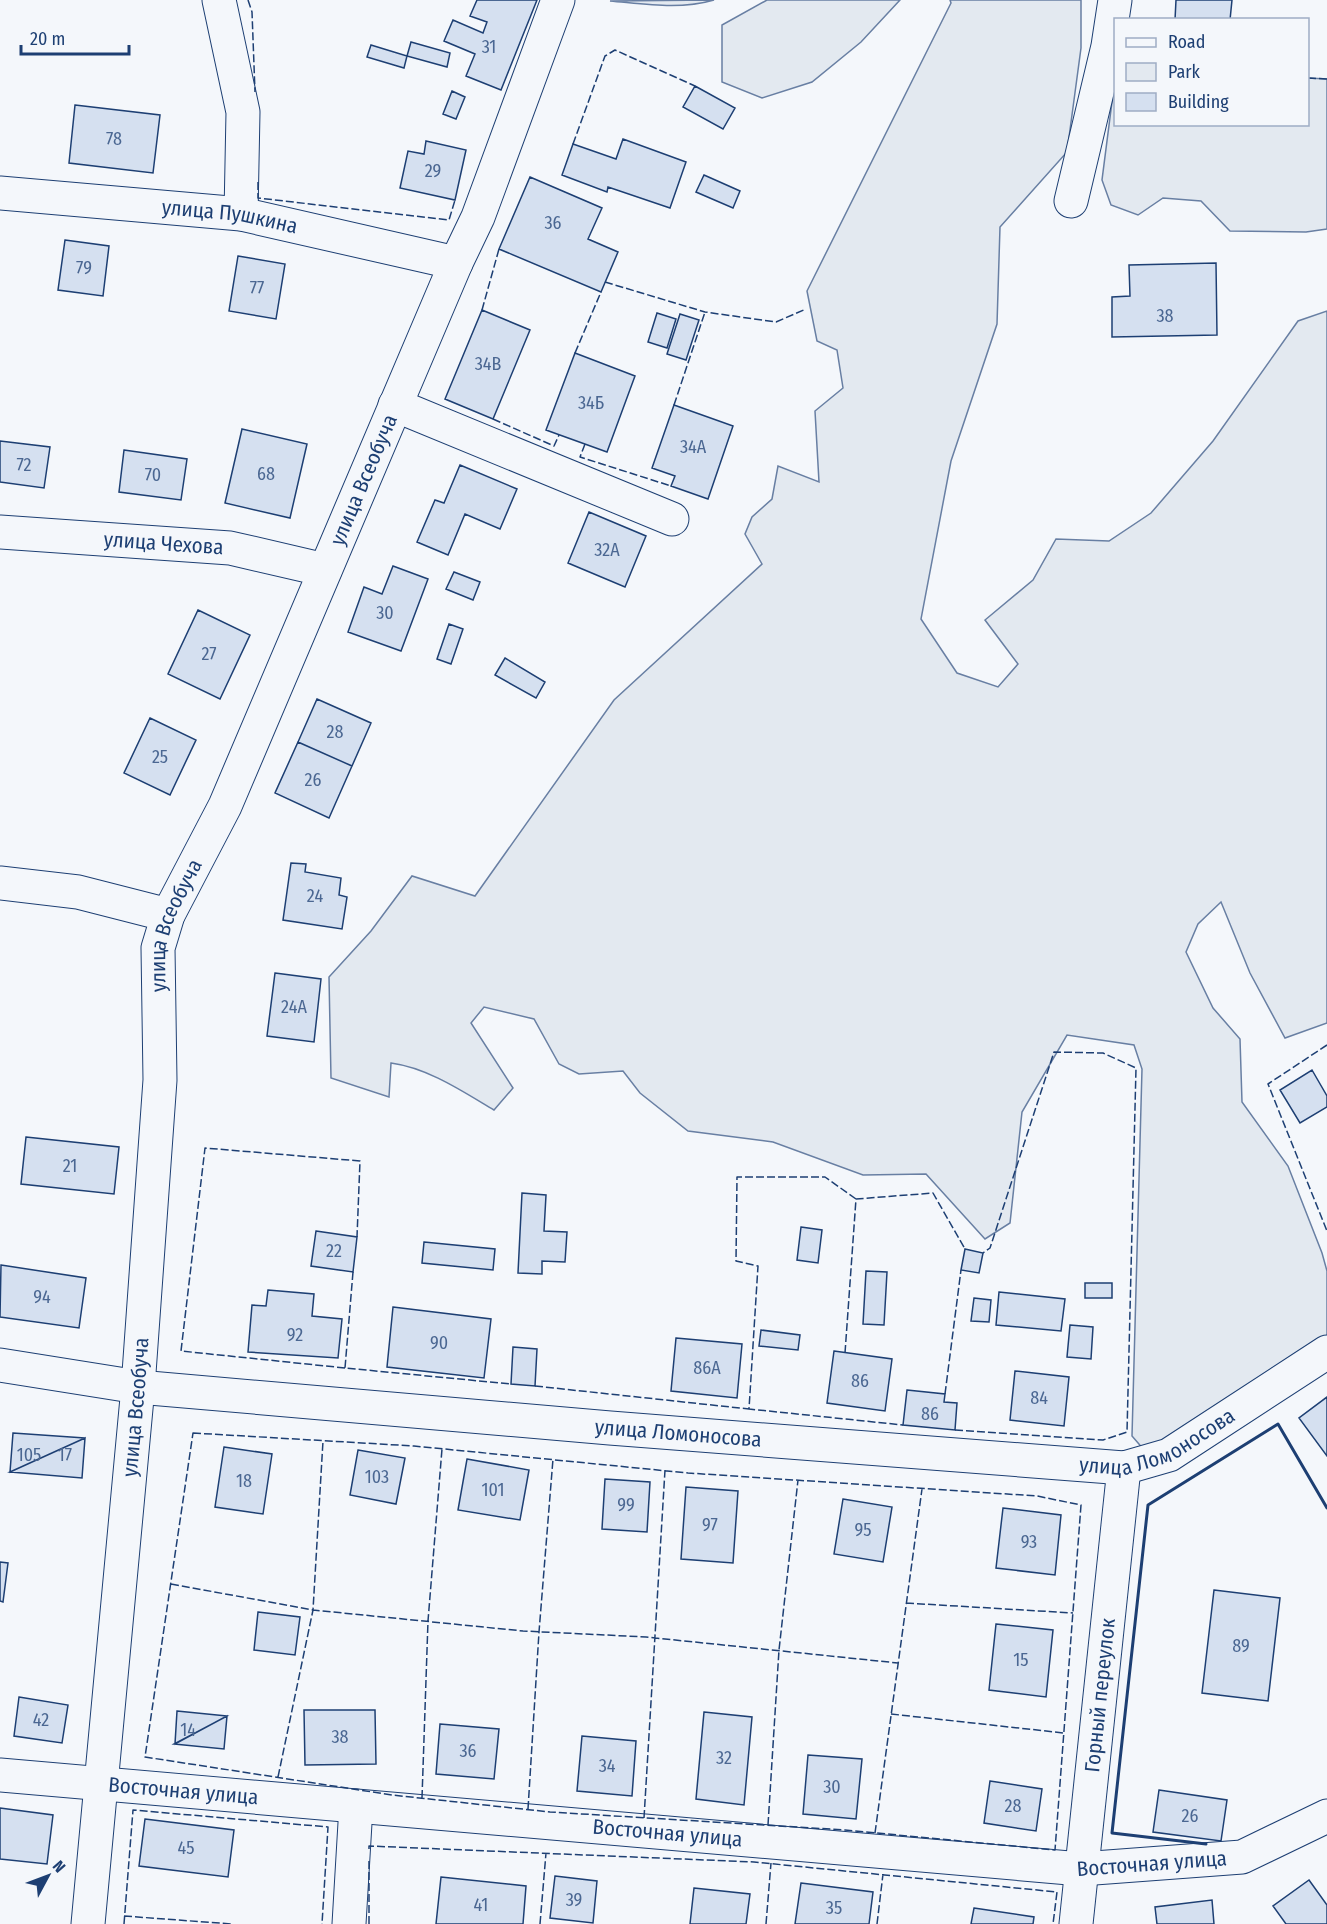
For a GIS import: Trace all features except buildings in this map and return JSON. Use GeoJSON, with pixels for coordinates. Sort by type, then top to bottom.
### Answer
{"type":"FeatureCollection","features":[{"type":"Feature","properties":{"kind":"street"},"geometry":{"type":"LineString","coordinates":[[219,0],[243,112],[241,214]]}},
{"type":"Feature","properties":{"kind":"street","name":"улица Всеобуча"},"geometry":{"type":"LineString","coordinates":[[88,1924],[138,1387],[160,1080],[158,948],[168,915],[225,806],[395,405],[478,217],[558,0]]}},
{"type":"Feature","properties":{"kind":"street"},"geometry":{"type":"LineString","coordinates":[[1071,201],[1108,46],[1115,0]]}},
{"type":"Feature","properties":{"kind":"street","name":"улица Пушкина"},"geometry":{"type":"LineString","coordinates":[[0,193],[241,214],[456,263]]}},
{"type":"Feature","properties":{"kind":"street"},"geometry":{"type":"LineString","coordinates":[[395,405],[672,519]]}},
{"type":"Feature","properties":{"kind":"street","name":"улица Чехова"},"geometry":{"type":"LineString","coordinates":[[0,532],[230,548],[325,570]]}},
{"type":"Feature","properties":{"kind":"street"},"geometry":{"type":"LineString","coordinates":[[0,883],[78,892],[168,915]]}},
{"type":"Feature","properties":{"kind":"street","name":"улица Ломоносова"},"geometry":{"type":"LineString","coordinates":[[0,1365],[138,1387],[610,1428],[1124,1468],[1169,1455],[1327,1352]]}},
{"type":"Feature","properties":{"kind":"street","name":"Горный переулок"},"geometry":{"type":"LineString","coordinates":[[1076,1924],[1124,1468]]}},
{"type":"Feature","properties":{"kind":"street","name":"Восточная улица"},"geometry":{"type":"LineString","coordinates":[[0,1775],[1081,1869],[1242,1857],[1327,1816]]}},
{"type":"Feature","properties":{"kind":"street"},"geometry":{"type":"LineString","coordinates":[[349,1924],[356,1806]]}},
{"type":"Feature","properties":{"kind":"green space"},"geometry":{"type":"Polygon","coordinates":[[[714,0],[675,6],[610,1],[714,0]]]}},
{"type":"Feature","properties":{"kind":"green space"},"geometry":{"type":"Polygon","coordinates":[[[767,0],[900,0],[861,42],[812,82],[762,98],[722,82],[722,25],[767,0]]]}},
{"type":"Feature","properties":{"kind":"green space"},"geometry":{"type":"Polygon","coordinates":[[[950,0],[1081,0],[1081,48],[1067,152],[1000,227],[997,324],[951,461],[921,619],[957,673],[998,687],[1018,664],[985,620],[1033,580],[1056,539],[1109,541],[1151,513],[1213,441],[1298,321],[1327,311],[1327,1023],[1285,1038],[1250,973],[1221,902],[1198,924],[1186,952],[1213,1008],[1240,1039],[1242,1102],[1288,1166],[1322,1253],[1327,1271],[1327,1336],[1145,1451],[1132,1436],[1142,1069],[1134,1045],[1067,1035],[1022,1112],[1010,1223],[985,1239],[926,1174],[863,1175],[773,1142],[688,1131],[640,1093],[623,1071],[579,1074],[559,1064],[534,1019],[484,1007],[471,1023],[513,1088],[494,1110],[431,1075],[391,1063],[389,1097],[331,1078],[329,977],[371,931],[412,876],[475,896],[614,700],[762,564],[745,534],[752,517],[772,499],[778,466],[819,482],[815,411],[843,388],[837,350],[817,341],[807,291],[951,3],[950,0]]]}},
{"type":"Feature","properties":{"kind":"green space"},"geometry":{"type":"Polygon","coordinates":[[[1309,78],[1327,79],[1327,229],[1306,232],[1230,231],[1201,201],[1163,198],[1138,215],[1111,205],[1102,180],[1114,93],[1114,126],[1309,126],[1309,78]]]}},
{"type":"Feature","properties":{"kind":"fence"},"geometry":{"type":"LineString","coordinates":[[248,0],[252,12],[255,92]]}},
{"type":"Feature","properties":{"kind":"fence"},"geometry":{"type":"LineString","coordinates":[[573,144],[605,56],[615,50],[695,86]]}},
{"type":"Feature","properties":{"kind":"fence"},"geometry":{"type":"LineString","coordinates":[[1309,78],[1327,79]]}},
{"type":"Feature","properties":{"kind":"fence"},"geometry":{"type":"LineString","coordinates":[[258,182],[258,198],[449,220],[455,200]]}},
{"type":"Feature","properties":{"kind":"fence"},"geometry":{"type":"LineString","coordinates":[[482,310],[499,249]]}},
{"type":"Feature","properties":{"kind":"fence"},"geometry":{"type":"LineString","coordinates":[[605,282],[705,312],[776,322],[806,309]]}},
{"type":"Feature","properties":{"kind":"fence"},"geometry":{"type":"LineString","coordinates":[[575,353],[601,292]]}},
{"type":"Feature","properties":{"kind":"fence"},"geometry":{"type":"LineString","coordinates":[[674,405],[705,312]]}},
{"type":"Feature","properties":{"kind":"fence"},"geometry":{"type":"LineString","coordinates":[[493,419],[554,446],[559,435]]}},
{"type":"Feature","properties":{"kind":"fence"},"geometry":{"type":"LineString","coordinates":[[585,444],[580,457],[671,486]]}},
{"type":"Feature","properties":{"kind":"fence"},"geometry":{"type":"LineString","coordinates":[[1327,1045],[1268,1084],[1327,1231]]}},
{"type":"Feature","properties":{"kind":"fence"},"geometry":{"type":"LineString","coordinates":[[955,1430],[1103,1440],[1127,1432],[1136,1068],[1103,1053],[1054,1052],[990,1248],[983,1253]]}},
{"type":"Feature","properties":{"kind":"fence"},"geometry":{"type":"LineString","coordinates":[[345,1368],[181,1351],[205,1148],[360,1161],[357,1237]]}},
{"type":"Feature","properties":{"kind":"fence"},"geometry":{"type":"LineString","coordinates":[[856,1199],[825,1177],[737,1177],[736,1261],[758,1266],[749,1409],[903,1425]]}},
{"type":"Feature","properties":{"kind":"fence"},"geometry":{"type":"LineString","coordinates":[[845,1353],[856,1199],[933,1193],[965,1249]]}},
{"type":"Feature","properties":{"kind":"fence"},"geometry":{"type":"LineString","coordinates":[[945,1394],[961,1270]]}},
{"type":"Feature","properties":{"kind":"fence"},"geometry":{"type":"LineString","coordinates":[[353,1272],[345,1368],[511,1384]]}},
{"type":"Feature","properties":{"kind":"fence"},"geometry":{"type":"LineString","coordinates":[[535,1386],[749,1409]]}},
{"type":"Feature","properties":{"kind":"fence"},"geometry":{"type":"LineString","coordinates":[[193,1433],[414,1446],[688,1473],[1037,1496],[1081,1505],[1055,1850],[845,1830],[550,1812],[392,1795],[145,1757],[193,1433]]}},
{"type":"Feature","properties":{"kind":"fence"},"geometry":{"type":"LineString","coordinates":[[278,1777],[313,1610],[323,1441]]}},
{"type":"Feature","properties":{"kind":"fence"},"geometry":{"type":"LineString","coordinates":[[422,1798],[428,1621],[442,1449]]}},
{"type":"Feature","properties":{"kind":"fence"},"geometry":{"type":"LineString","coordinates":[[528,1809],[553,1459]]}},
{"type":"Feature","properties":{"kind":"fence"},"geometry":{"type":"LineString","coordinates":[[644,1818],[665,1470]]}},
{"type":"Feature","properties":{"kind":"fence"},"geometry":{"type":"LineString","coordinates":[[768,1825],[779,1650],[798,1480]]}},
{"type":"Feature","properties":{"kind":"fence"},"geometry":{"type":"LineString","coordinates":[[875,1833],[922,1489]]}},
{"type":"Feature","properties":{"kind":"fence"},"geometry":{"type":"LineString","coordinates":[[171,1584],[313,1610],[523,1631],[646,1637],[898,1663]]}},
{"type":"Feature","properties":{"kind":"fence"},"geometry":{"type":"LineString","coordinates":[[906,1603],[1073,1613]]}},
{"type":"Feature","properties":{"kind":"fence"},"geometry":{"type":"LineString","coordinates":[[891,1714],[1064,1733]]}},
{"type":"Feature","properties":{"kind":"fence"},"geometry":{"type":"LineString","coordinates":[[124,1924],[133,1810],[328,1827],[322,1924]]}},
{"type":"Feature","properties":{"kind":"fence"},"geometry":{"type":"LineString","coordinates":[[369,1849],[369,1846],[754,1862],[1057,1892],[1053,1924]]}},
{"type":"Feature","properties":{"kind":"fence"},"geometry":{"type":"LineString","coordinates":[[540,1924],[546,1853]]}},
{"type":"Feature","properties":{"kind":"fence"},"geometry":{"type":"LineString","coordinates":[[369,1861],[369,1924]]}},
{"type":"Feature","properties":{"kind":"fence"},"geometry":{"type":"LineString","coordinates":[[766,1924],[771,1863]]}},
{"type":"Feature","properties":{"kind":"fence"},"geometry":{"type":"LineString","coordinates":[[877,1924],[883,1874]]}},
{"type":"Feature","properties":{"kind":"fence"},"geometry":{"type":"LineString","coordinates":[[124,1916],[232,1924]]}},
{"type":"Feature","properties":{"kind":"wall"},"geometry":{"type":"LineString","coordinates":[[1206,1844],[1112,1833],[1148,1505],[1278,1424],[1327,1508]]}}]}
